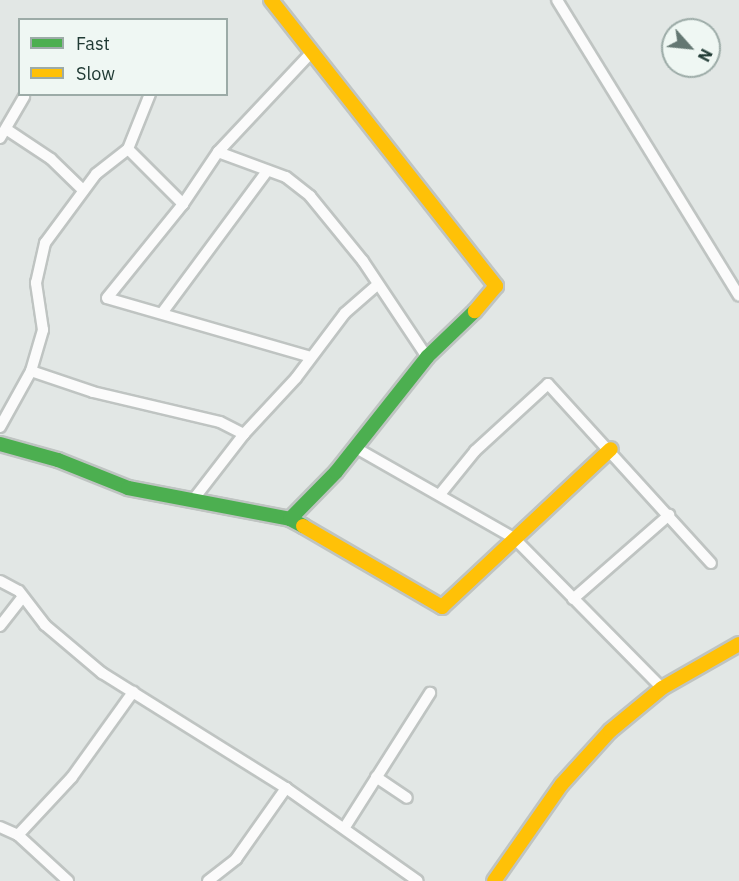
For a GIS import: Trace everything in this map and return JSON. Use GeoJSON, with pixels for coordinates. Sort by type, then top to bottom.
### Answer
{"type":"FeatureCollection","features":[{"type":"Feature","properties":{"kind":"street"},"geometry":{"type":"LineString","coordinates":[[271,0],[495,283],[493,294],[427,357],[356,447],[290,519]]}},
{"type":"Feature","properties":{"kind":"street"},"geometry":{"type":"LineString","coordinates":[[557,0],[739,296]]}},
{"type":"Feature","properties":{"kind":"street"},"geometry":{"type":"LineString","coordinates":[[311,357],[107,298],[183,204],[218,152],[312,52]]}},
{"type":"Feature","properties":{"kind":"street"},"geometry":{"type":"LineString","coordinates":[[0,427],[31,372],[43,330],[36,283],[45,243],[96,174],[128,149],[149,96]]}},
{"type":"Feature","properties":{"kind":"street"},"geometry":{"type":"LineString","coordinates":[[24,97],[3,134],[51,159],[83,190]]}},
{"type":"Feature","properties":{"kind":"street"},"geometry":{"type":"LineString","coordinates":[[128,149],[183,204]]}},
{"type":"Feature","properties":{"kind":"street"},"geometry":{"type":"LineString","coordinates":[[218,152],[286,177],[310,196],[363,261],[427,357]]}},
{"type":"Feature","properties":{"kind":"street"},"geometry":{"type":"LineString","coordinates":[[162,313],[267,171]]}},
{"type":"Feature","properties":{"kind":"street"},"geometry":{"type":"LineString","coordinates":[[193,500],[244,434],[311,357],[345,313],[377,285]]}},
{"type":"Feature","properties":{"kind":"street"},"geometry":{"type":"LineString","coordinates":[[31,372],[93,392],[220,422],[244,434]]}},
{"type":"Feature","properties":{"kind":"street"},"geometry":{"type":"LineString","coordinates":[[441,493],[475,451],[545,384],[556,389],[711,563]]}},
{"type":"Feature","properties":{"kind":"street"},"geometry":{"type":"LineString","coordinates":[[0,444],[58,460],[128,488],[290,519],[442,607],[611,449]]}},
{"type":"Feature","properties":{"kind":"street"},"geometry":{"type":"LineString","coordinates":[[356,447],[441,493],[514,538],[662,688]]}},
{"type":"Feature","properties":{"kind":"street"},"geometry":{"type":"LineString","coordinates":[[573,599],[669,516]]}},
{"type":"Feature","properties":{"kind":"street"},"geometry":{"type":"LineString","coordinates":[[0,581],[19,591],[22,598],[70,648],[133,692],[345,827],[418,881]]}},
{"type":"Feature","properties":{"kind":"street"},"geometry":{"type":"LineString","coordinates":[[0,626],[22,598]]}},
{"type":"Feature","properties":{"kind":"street"},"geometry":{"type":"LineString","coordinates":[[494,881],[582,761],[633,709],[662,688],[739,644]]}},
{"type":"Feature","properties":{"kind":"street"},"geometry":{"type":"LineString","coordinates":[[18,835],[72,777],[133,692]]}},
{"type":"Feature","properties":{"kind":"street"},"geometry":{"type":"LineString","coordinates":[[345,827],[430,693]]}},
{"type":"Feature","properties":{"kind":"street"},"geometry":{"type":"LineString","coordinates":[[376,777],[407,798]]}},
{"type":"Feature","properties":{"kind":"street"},"geometry":{"type":"LineString","coordinates":[[208,881],[236,859],[286,788]]}},
{"type":"Feature","properties":{"kind":"street"},"geometry":{"type":"LineString","coordinates":[[0,827],[18,835],[68,881]]}},
{"type":"Feature","properties":{"kind":"traffic: fast"},"geometry":{"type":"LineString","coordinates":[[290,519],[336,472],[427,357],[475,311]]}},
{"type":"Feature","properties":{"kind":"traffic: fast"},"geometry":{"type":"LineString","coordinates":[[0,444],[58,460],[128,488],[290,519],[303,526]]}},
{"type":"Feature","properties":{"kind":"traffic: slow"},"geometry":{"type":"LineString","coordinates":[[271,0],[496,286],[475,311]]}},
{"type":"Feature","properties":{"kind":"traffic: slow"},"geometry":{"type":"LineString","coordinates":[[303,526],[442,607],[611,449]]}},
{"type":"Feature","properties":{"kind":"traffic: slow"},"geometry":{"type":"LineString","coordinates":[[494,881],[562,784],[610,731],[662,688],[739,644]]}}]}
